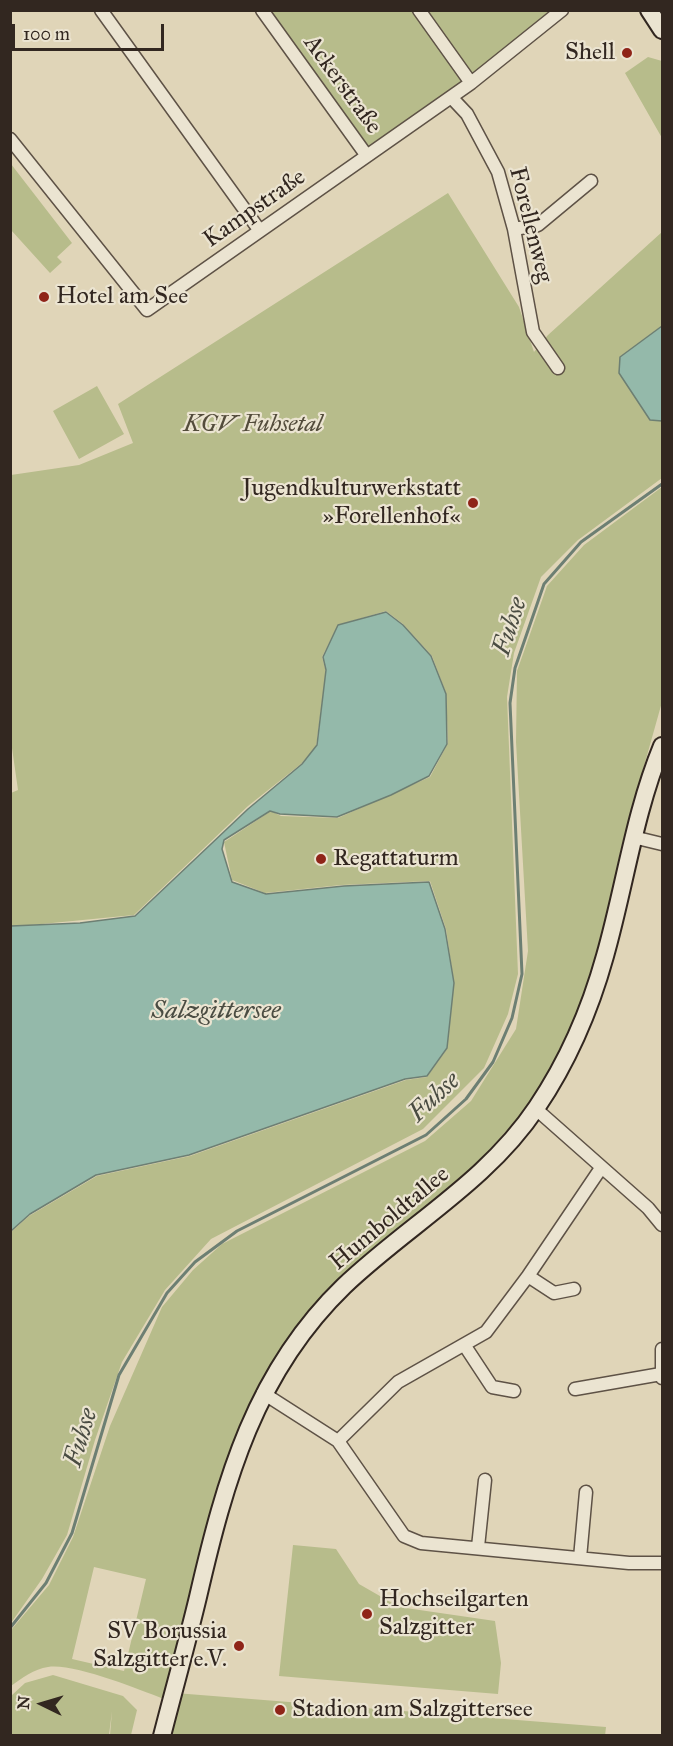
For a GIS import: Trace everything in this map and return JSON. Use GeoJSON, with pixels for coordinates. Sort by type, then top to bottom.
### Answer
{"type":"FeatureCollection","features":[{"type":"Feature","properties":{"kind":"street"},"geometry":{"type":"LineString","coordinates":[[101,10],[260,231]]}},
{"type":"Feature","properties":{"kind":"street","name":"Ackerstraße"},"geometry":{"type":"LineString","coordinates":[[262,10],[367,156]]}},
{"type":"Feature","properties":{"kind":"street"},"geometry":{"type":"LineString","coordinates":[[419,10],[471,83]]}},
{"type":"Feature","properties":{"kind":"street"},"geometry":{"type":"LineString","coordinates":[[649,10],[663,30]]}},
{"type":"Feature","properties":{"kind":"street","name":"Kampstraße"},"geometry":{"type":"LineString","coordinates":[[10,139],[147,310],[471,83],[558,12]]}},
{"type":"Feature","properties":{"kind":"street","name":"Forellenweg"},"geometry":{"type":"LineString","coordinates":[[451,97],[467,114],[498,172],[514,230],[533,332],[558,368]]}},
{"type":"Feature","properties":{"kind":"street"},"geometry":{"type":"LineString","coordinates":[[514,230],[538,225],[591,181]]}},
{"type":"Feature","properties":{"kind":"street","name":"Humboldtallee"},"geometry":{"type":"LineString","coordinates":[[162,1736],[232,1465],[263,1393],[293,1346],[344,1286],[468,1186],[503,1150],[536,1109],[564,1062],[586,1014],[605,955],[633,837],[663,746]]}},
{"type":"Feature","properties":{"kind":"street"},"geometry":{"type":"LineString","coordinates":[[633,837],[663,844]]}},
{"type":"Feature","properties":{"kind":"street"},"geometry":{"type":"LineString","coordinates":[[536,1109],[648,1208],[663,1226]]}},
{"type":"Feature","properties":{"kind":"street"},"geometry":{"type":"LineString","coordinates":[[338,1441],[398,1382],[486,1332],[528,1276],[601,1168]]}},
{"type":"Feature","properties":{"kind":"street"},"geometry":{"type":"LineString","coordinates":[[528,1276],[554,1293],[574,1289]]}},
{"type":"Feature","properties":{"kind":"street"},"geometry":{"type":"LineString","coordinates":[[465,1346],[492,1387],[514,1391]]}},
{"type":"Feature","properties":{"kind":"street"},"geometry":{"type":"LineString","coordinates":[[575,1389],[662,1376],[663,1349]]}},
{"type":"Feature","properties":{"kind":"street"},"geometry":{"type":"LineString","coordinates":[[263,1393],[338,1441],[404,1536],[421,1543],[580,1558],[663,1563]]}},
{"type":"Feature","properties":{"kind":"street"},"geometry":{"type":"LineString","coordinates":[[478,1547],[485,1480]]}},
{"type":"Feature","properties":{"kind":"street"},"geometry":{"type":"LineString","coordinates":[[580,1558],[586,1492]]}},
{"type":"Feature","properties":{"kind":"green space"},"geometry":{"type":"Polygon","coordinates":[[[555,10],[367,156],[262,11],[555,10]]]}},
{"type":"Feature","properties":{"kind":"green space"},"geometry":{"type":"Polygon","coordinates":[[[648,57],[662,61],[662,138],[625,73],[648,57]]]}},
{"type":"Feature","properties":{"kind":"green space"},"geometry":{"type":"Polygon","coordinates":[[[11,164],[72,243],[57,257],[62,262],[50,273],[11,230],[11,164]]]}},
{"type":"Feature","properties":{"kind":"green space","name":"KGV Fuhsetal"},"geometry":{"type":"Polygon","coordinates":[[[448,193],[519,307],[534,352],[548,335],[662,232],[662,326],[620,357],[650,420],[662,421],[662,478],[578,540],[541,577],[514,653],[507,697],[518,974],[508,1014],[484,1068],[423,1129],[211,1239],[165,1290],[122,1362],[95,1440],[67,1535],[42,1579],[11,1623],[11,1232],[29,1216],[97,1176],[190,1156],[406,1080],[427,1077],[447,1049],[454,983],[446,929],[430,881],[341,885],[265,893],[232,880],[224,842],[271,811],[281,816],[338,818],[430,777],[448,743],[446,693],[432,656],[403,624],[386,611],[338,625],[322,657],[326,672],[316,747],[301,764],[248,806],[134,915],[11,927],[11,793],[18,790],[10,734],[11,475],[79,465],[133,443],[118,404],[448,193]]]}},
{"type":"Feature","properties":{"kind":"green space"},"geometry":{"type":"Polygon","coordinates":[[[97,386],[124,434],[79,459],[53,411],[97,386]]]}},
{"type":"Feature","properties":{"kind":"green space"},"geometry":{"type":"Polygon","coordinates":[[[662,487],[662,702],[621,848],[592,990],[545,1081],[525,1110],[464,1178],[314,1306],[258,1387],[226,1461],[211,1511],[164,1699],[106,1678],[59,1667],[38,1670],[11,1686],[11,1630],[49,1585],[73,1537],[110,1426],[162,1307],[193,1270],[222,1244],[425,1141],[471,1101],[516,1029],[528,951],[516,742],[517,671],[547,586],[584,545],[662,487]],[[94,1567],[72,1659],[124,1671],[146,1579],[94,1567]]]}},
{"type":"Feature","properties":{"kind":"green space","name":"Hochseilgarten Salzgitter"},"geometry":{"type":"Polygon","coordinates":[[[293,1545],[336,1549],[359,1584],[399,1607],[495,1621],[501,1663],[498,1694],[279,1676],[293,1545]]]}},
{"type":"Feature","properties":{"kind":"green space"},"geometry":{"type":"Polygon","coordinates":[[[53,1675],[123,1696],[137,1710],[131,1735],[110,1735],[112,1711],[109,1735],[11,1735],[11,1696],[25,1683],[53,1675]]]}},
{"type":"Feature","properties":{"kind":"green space","name":"Stadion am Salzgittersee"},"geometry":{"type":"Polygon","coordinates":[[[175,1693],[606,1727],[605,1736],[162,1736],[175,1693]]]}},
{"type":"Feature","properties":{"kind":"water"},"geometry":{"type":"Polygon","coordinates":[[[662,326],[662,421],[650,420],[619,373],[620,357],[662,326]]]}},
{"type":"Feature","properties":{"kind":"water","name":"Salzgittersee"},"geometry":{"type":"Polygon","coordinates":[[[386,612],[403,625],[431,656],[446,694],[447,744],[429,776],[391,795],[337,817],[280,814],[270,811],[224,840],[222,849],[232,882],[266,894],[344,886],[429,882],[445,929],[454,983],[447,1048],[427,1076],[405,1079],[189,1155],[96,1175],[30,1214],[11,1231],[11,926],[80,923],[135,916],[248,809],[302,764],[317,745],[326,670],[323,657],[338,625],[386,612]]]}},
{"type":"Feature","properties":{"kind":"waterway","name":"Fuhse"},"geometry":{"type":"LineString","coordinates":[[10,1628],[46,1583],[72,1533],[119,1375],[167,1293],[195,1262],[237,1231],[426,1135],[466,1099],[493,1062],[512,1018],[522,974],[510,703],[515,668],[544,584],[581,542],[662,484]]}},
{"type":"Feature","properties":{"kind":"place","name":"Shell"},"geometry":{"type":"Point","coordinates":[627,53]}},
{"type":"Feature","properties":{"kind":"place","name":"Hotel am See"},"geometry":{"type":"Point","coordinates":[44,297]}},
{"type":"Feature","properties":{"kind":"place","name":"Jugendkulturwerkstatt »Forellenhof«"},"geometry":{"type":"Point","coordinates":[473,503]}},
{"type":"Feature","properties":{"kind":"place","name":"Regattaturm"},"geometry":{"type":"Point","coordinates":[321,859]}},
{"type":"Feature","properties":{"kind":"place","name":"Hochseilgarten Salzgitter"},"geometry":{"type":"Point","coordinates":[367,1614]}},
{"type":"Feature","properties":{"kind":"place","name":"SV Borussia Salzgitter e.V."},"geometry":{"type":"Point","coordinates":[239,1646]}},
{"type":"Feature","properties":{"kind":"place","name":"Stadion am Salzgittersee"},"geometry":{"type":"Point","coordinates":[280,1710]}}]}
